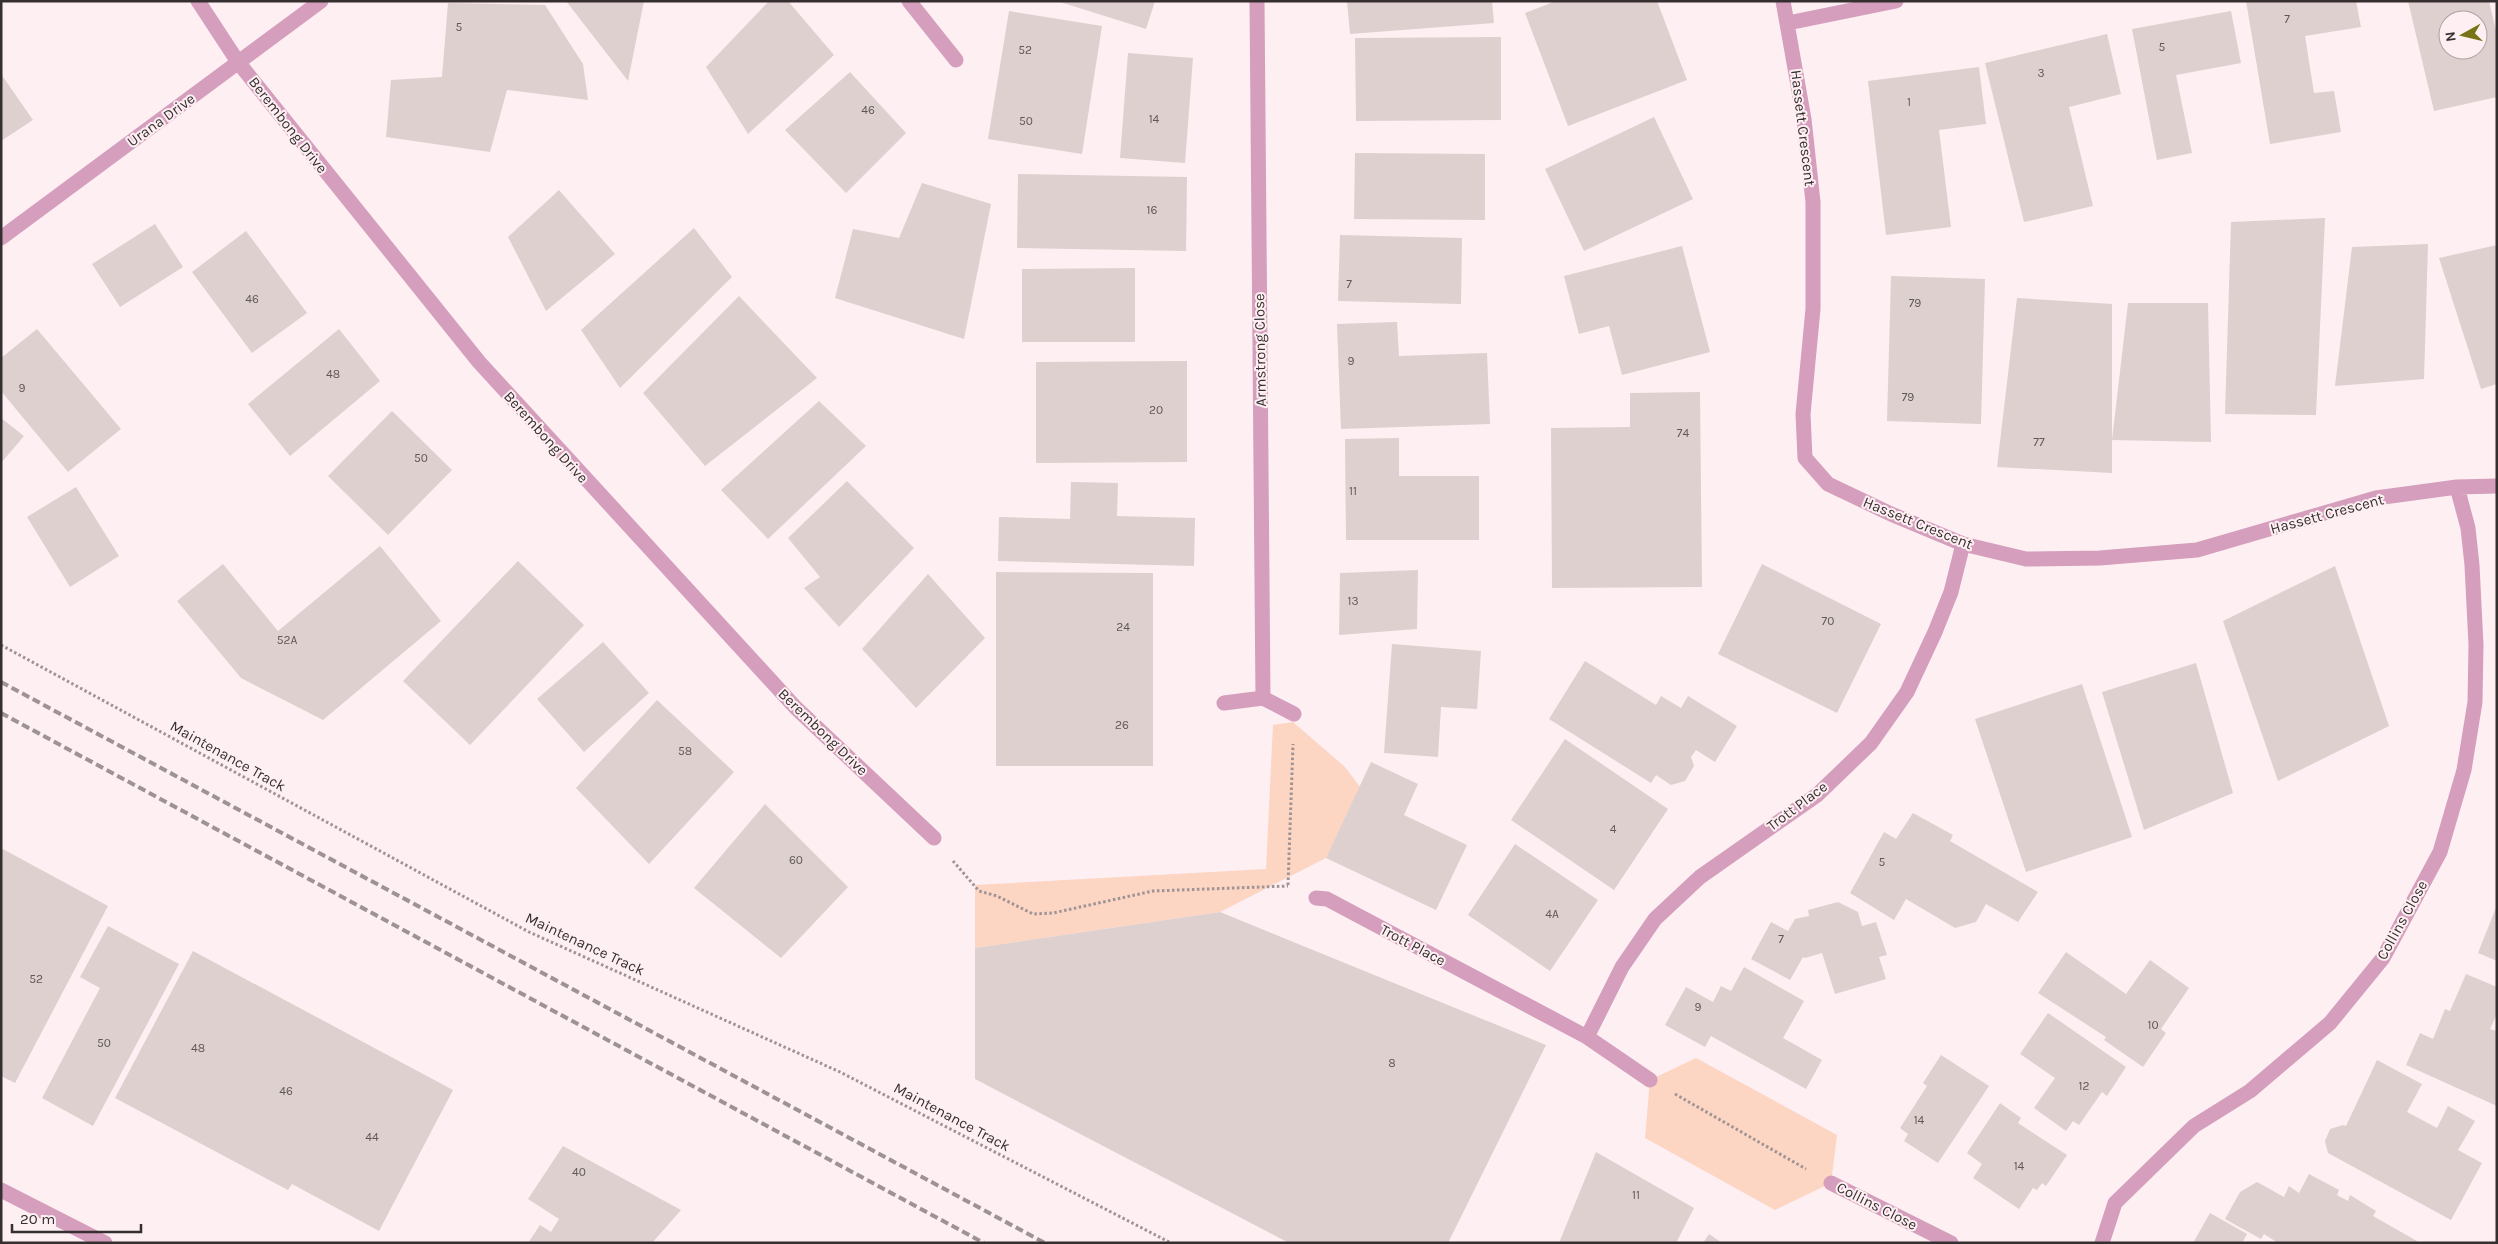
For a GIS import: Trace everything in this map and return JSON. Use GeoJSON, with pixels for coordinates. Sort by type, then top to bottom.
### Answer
{"type":"FeatureCollection","features":[{"type":"Feature","properties":{"kind":"street","name":"Berembong Drive"},"geometry":{"type":"LineString","coordinates":[[198,1],[238,62],[478,362],[796,708],[934,838]]}},
{"type":"Feature","properties":{"kind":"street","name":"Urana Drive"},"geometry":{"type":"LineString","coordinates":[[1,238],[321,1]]}},
{"type":"Feature","properties":{"kind":"street"},"geometry":{"type":"LineString","coordinates":[[909,1],[956,60]]}},
{"type":"Feature","properties":{"kind":"street","name":"Armstrong Close"},"geometry":{"type":"LineString","coordinates":[[1257,1],[1263,698]]}},
{"type":"Feature","properties":{"kind":"street","name":"Hassett Crescent"},"geometry":{"type":"LineString","coordinates":[[1783,1],[1804,119],[1812,202],[1813,309],[1804,414],[1805,458],[1828,484],[1891,514],[1963,544],[2026,559],[2100,558],[2197,550],[2376,498],[2457,487],[2497,486]]}},
{"type":"Feature","properties":{"kind":"street"},"geometry":{"type":"LineString","coordinates":[[1788,23],[1896,1]]}},
{"type":"Feature","properties":{"kind":"street","name":"Collins Close"},"geometry":{"type":"LineString","coordinates":[[2102,1243],[2115,1203],[2194,1126],[2250,1091],[2330,1023],[2383,958],[2440,852],[2464,770],[2475,702],[2476,645],[2472,565],[2468,528],[2457,487]]}},
{"type":"Feature","properties":{"kind":"street","name":"Trott Place"},"geometry":{"type":"LineString","coordinates":[[1587,1037],[1622,967],[1655,918],[1700,877],[1817,795],[1871,743],[1907,692],[1935,632],[1951,592],[1963,544]]}},
{"type":"Feature","properties":{"kind":"street"},"geometry":{"type":"LineString","coordinates":[[1224,704],[1263,698],[1294,714]]}},
{"type":"Feature","properties":{"kind":"street","name":"Trott Place"},"geometry":{"type":"LineString","coordinates":[[1316,898],[1327,900],[1587,1037],[1650,1080]]}},
{"type":"Feature","properties":{"kind":"street","name":"Collins Close"},"geometry":{"type":"LineString","coordinates":[[1831,1183],[1951,1243]]}},
{"type":"Feature","properties":{"kind":"street"},"geometry":{"type":"LineString","coordinates":[[1,1190],[105,1243]]}},
{"type":"Feature","properties":{"kind":"path","name":"Maintenance Track"},"geometry":{"type":"LineString","coordinates":[[1,645],[529,932],[840,1072],[1171,1243]]}},
{"type":"Feature","properties":{"kind":"path"},"geometry":{"type":"LineString","coordinates":[[1288,886],[1294,714]]}},
{"type":"Feature","properties":{"kind":"path"},"geometry":{"type":"LineString","coordinates":[[934,838],[979,891],[997,896],[1033,914],[1053,913],[1153,891],[1288,886],[1316,898]]}},
{"type":"Feature","properties":{"kind":"path"},"geometry":{"type":"LineString","coordinates":[[1650,1080],[1831,1183]]}},
{"type":"Feature","properties":{"kind":"shaded area"},"geometry":{"type":"Polygon","coordinates":[[[1293,722],[1345,767],[1360,787],[1326,858],[1220,912],[975,948],[975,885],[1266,869],[1273,725],[1293,722]]]}},
{"type":"Feature","properties":{"kind":"shaded area"},"geometry":{"type":"Polygon","coordinates":[[[1696,1058],[1837,1135],[1831,1183],[1775,1210],[1645,1138],[1650,1080],[1696,1058]]]}},
{"type":"Feature","properties":{"kind":"building"},"geometry":{"type":"Polygon","coordinates":[[[566,1],[644,1],[628,81],[566,1]]]}},
{"type":"Feature","properties":{"kind":"building"},"geometry":{"type":"Polygon","coordinates":[[[769,1],[788,1],[834,55],[748,134],[706,67],[769,1]]]}},
{"type":"Feature","properties":{"kind":"building"},"geometry":{"type":"Polygon","coordinates":[[[1057,1],[1155,1],[1146,29],[1057,1]]]}},
{"type":"Feature","properties":{"kind":"building"},"geometry":{"type":"Polygon","coordinates":[[[1347,1],[1492,1],[1494,23],[1350,34],[1347,1]]]}},
{"type":"Feature","properties":{"kind":"building"},"geometry":{"type":"Polygon","coordinates":[[[1556,1],[1657,1],[1687,80],[1568,126],[1525,13],[1556,1]]]}},
{"type":"Feature","properties":{"kind":"building"},"geometry":{"type":"Polygon","coordinates":[[[2246,1],[2356,1],[2361,27],[2305,36],[2314,93],[2334,91],[2341,132],[2270,144],[2246,1]]]}},
{"type":"Feature","properties":{"kind":"building"},"geometry":{"type":"Polygon","coordinates":[[[2408,1],[2489,1],[2497,35],[2497,97],[2434,111],[2408,1]]]}},
{"type":"Feature","properties":{"kind":"building"},"geometry":{"type":"Polygon","coordinates":[[[448,3],[545,5],[583,64],[588,100],[507,90],[490,152],[386,137],[391,80],[442,77],[448,3]]]}},
{"type":"Feature","properties":{"kind":"building"},"geometry":{"type":"Polygon","coordinates":[[[1009,11],[1102,26],[1082,154],[988,139],[1009,11]]]}},
{"type":"Feature","properties":{"kind":"building"},"geometry":{"type":"Polygon","coordinates":[[[2231,11],[2241,63],[2176,75],[2192,153],[2157,160],[2132,29],[2231,11]]]}},
{"type":"Feature","properties":{"kind":"building"},"geometry":{"type":"Polygon","coordinates":[[[2107,34],[2121,94],[2069,107],[2093,206],[2024,222],[1985,63],[2107,34]]]}},
{"type":"Feature","properties":{"kind":"building"},"geometry":{"type":"Polygon","coordinates":[[[1501,37],[1501,120],[1356,121],[1355,38],[1501,37]]]}},
{"type":"Feature","properties":{"kind":"building"},"geometry":{"type":"Polygon","coordinates":[[[1128,53],[1193,58],[1185,163],[1120,158],[1128,53]]]}},
{"type":"Feature","properties":{"kind":"building"},"geometry":{"type":"Polygon","coordinates":[[[1979,67],[1986,124],[1939,130],[1951,227],[1886,235],[1868,81],[1979,67]]]}},
{"type":"Feature","properties":{"kind":"building"},"geometry":{"type":"Polygon","coordinates":[[[850,72],[906,133],[846,193],[785,130],[850,72]]]}},
{"type":"Feature","properties":{"kind":"building"},"geometry":{"type":"Polygon","coordinates":[[[1,74],[33,120],[1,141],[1,74]]]}},
{"type":"Feature","properties":{"kind":"building"},"geometry":{"type":"Polygon","coordinates":[[[1654,117],[1693,199],[1584,251],[1545,169],[1654,117]]]}},
{"type":"Feature","properties":{"kind":"building"},"geometry":{"type":"Polygon","coordinates":[[[1355,153],[1485,154],[1485,220],[1354,219],[1355,153]]]}},
{"type":"Feature","properties":{"kind":"building"},"geometry":{"type":"Polygon","coordinates":[[[1018,174],[1187,177],[1186,251],[1017,248],[1018,174]]]}},
{"type":"Feature","properties":{"kind":"building"},"geometry":{"type":"Polygon","coordinates":[[[922,183],[991,204],[964,339],[835,298],[853,229],[899,238],[922,183]]]}},
{"type":"Feature","properties":{"kind":"building"},"geometry":{"type":"Polygon","coordinates":[[[559,190],[615,254],[546,311],[508,237],[559,190]]]}},
{"type":"Feature","properties":{"kind":"building"},"geometry":{"type":"Polygon","coordinates":[[[2325,218],[2316,415],[2225,414],[2231,222],[2325,218]]]}},
{"type":"Feature","properties":{"kind":"building"},"geometry":{"type":"Polygon","coordinates":[[[155,224],[183,267],[120,307],[92,264],[155,224]]]}},
{"type":"Feature","properties":{"kind":"building"},"geometry":{"type":"Polygon","coordinates":[[[694,228],[732,277],[620,388],[581,330],[694,228]]]}},
{"type":"Feature","properties":{"kind":"building"},"geometry":{"type":"Polygon","coordinates":[[[246,231],[307,313],[252,353],[192,272],[246,231]]]}},
{"type":"Feature","properties":{"kind":"building"},"geometry":{"type":"Polygon","coordinates":[[[1340,235],[1462,238],[1461,304],[1338,301],[1340,235]]]}},
{"type":"Feature","properties":{"kind":"building"},"geometry":{"type":"Polygon","coordinates":[[[2428,244],[2424,379],[2335,386],[2352,247],[2428,244]]]}},
{"type":"Feature","properties":{"kind":"building"},"geometry":{"type":"Polygon","coordinates":[[[2497,245],[2497,384],[2481,389],[2439,258],[2497,245]]]}},
{"type":"Feature","properties":{"kind":"building"},"geometry":{"type":"Polygon","coordinates":[[[1682,246],[1710,352],[1622,375],[1609,326],[1579,334],[1564,276],[1682,246]]]}},
{"type":"Feature","properties":{"kind":"building"},"geometry":{"type":"Polygon","coordinates":[[[1135,268],[1135,342],[1022,342],[1022,269],[1135,268]]]}},
{"type":"Feature","properties":{"kind":"building"},"geometry":{"type":"Polygon","coordinates":[[[1891,276],[1985,279],[1981,424],[1887,421],[1891,276]]]}},
{"type":"Feature","properties":{"kind":"building"},"geometry":{"type":"Polygon","coordinates":[[[739,296],[817,378],[705,466],[643,393],[739,296]]]}},
{"type":"Feature","properties":{"kind":"building"},"geometry":{"type":"Polygon","coordinates":[[[2017,298],[2112,304],[2112,473],[1997,467],[2017,298]]]}},
{"type":"Feature","properties":{"kind":"building"},"geometry":{"type":"Polygon","coordinates":[[[2128,303],[2208,303],[2211,442],[2112,440],[2128,303]]]}},
{"type":"Feature","properties":{"kind":"building"},"geometry":{"type":"Polygon","coordinates":[[[1397,322],[1399,356],[1487,353],[1490,424],[1341,429],[1337,324],[1397,322]]]}},
{"type":"Feature","properties":{"kind":"building"},"geometry":{"type":"Polygon","coordinates":[[[37,329],[121,429],[68,472],[1,391],[1,358],[37,329]]]}},
{"type":"Feature","properties":{"kind":"building"},"geometry":{"type":"Polygon","coordinates":[[[339,329],[380,381],[290,456],[248,404],[339,329]]]}},
{"type":"Feature","properties":{"kind":"building"},"geometry":{"type":"Polygon","coordinates":[[[1187,361],[1187,462],[1036,463],[1036,362],[1187,361]]]}},
{"type":"Feature","properties":{"kind":"building"},"geometry":{"type":"Polygon","coordinates":[[[1700,392],[1702,587],[1552,588],[1551,428],[1630,427],[1630,393],[1700,392]]]}},
{"type":"Feature","properties":{"kind":"building"},"geometry":{"type":"Polygon","coordinates":[[[819,401],[866,446],[768,539],[721,490],[819,401]]]}},
{"type":"Feature","properties":{"kind":"building"},"geometry":{"type":"Polygon","coordinates":[[[392,411],[452,470],[388,535],[328,476],[392,411]]]}},
{"type":"Feature","properties":{"kind":"building"},"geometry":{"type":"Polygon","coordinates":[[[1,418],[24,436],[1,463],[1,418]]]}},
{"type":"Feature","properties":{"kind":"building"},"geometry":{"type":"Polygon","coordinates":[[[1399,438],[1399,476],[1479,476],[1479,540],[1346,540],[1345,439],[1399,438]]]}},
{"type":"Feature","properties":{"kind":"building"},"geometry":{"type":"Polygon","coordinates":[[[847,481],[914,548],[839,627],[804,588],[820,577],[788,538],[847,481]]]}},
{"type":"Feature","properties":{"kind":"building"},"geometry":{"type":"Polygon","coordinates":[[[1071,482],[1118,483],[1117,516],[1195,518],[1194,566],[998,561],[999,517],[1070,519],[1071,482]]]}},
{"type":"Feature","properties":{"kind":"building"},"geometry":{"type":"Polygon","coordinates":[[[76,487],[119,556],[70,587],[27,517],[76,487]]]}},
{"type":"Feature","properties":{"kind":"building"},"geometry":{"type":"Polygon","coordinates":[[[380,546],[441,621],[323,720],[241,678],[177,601],[223,564],[278,631],[380,546]]]}},
{"type":"Feature","properties":{"kind":"building"},"geometry":{"type":"Polygon","coordinates":[[[518,561],[584,625],[470,745],[403,681],[518,561]]]}},
{"type":"Feature","properties":{"kind":"building"},"geometry":{"type":"Polygon","coordinates":[[[1762,564],[1881,624],[1837,713],[1718,654],[1762,564]]]}},
{"type":"Feature","properties":{"kind":"building"},"geometry":{"type":"Polygon","coordinates":[[[2335,566],[2389,726],[2278,781],[2223,621],[2335,566]]]}},
{"type":"Feature","properties":{"kind":"building"},"geometry":{"type":"Polygon","coordinates":[[[1418,570],[1417,629],[1339,635],[1340,573],[1418,570]]]}},
{"type":"Feature","properties":{"kind":"building"},"geometry":{"type":"Polygon","coordinates":[[[996,572],[1153,573],[1153,766],[996,766],[996,572]]]}},
{"type":"Feature","properties":{"kind":"building"},"geometry":{"type":"Polygon","coordinates":[[[928,574],[985,638],[916,708],[862,649],[928,574]]]}},
{"type":"Feature","properties":{"kind":"building"},"geometry":{"type":"Polygon","coordinates":[[[603,642],[649,693],[584,752],[537,699],[603,642]]]}},
{"type":"Feature","properties":{"kind":"building"},"geometry":{"type":"Polygon","coordinates":[[[1392,644],[1481,651],[1477,709],[1441,707],[1438,757],[1384,753],[1392,644]]]}},
{"type":"Feature","properties":{"kind":"building"},"geometry":{"type":"Polygon","coordinates":[[[1585,661],[1656,705],[1661,696],[1681,708],[1688,696],[1737,726],[1715,762],[1696,750],[1691,757],[1694,766],[1685,781],[1671,785],[1656,775],[1651,783],[1549,719],[1585,661]]]}},
{"type":"Feature","properties":{"kind":"building"},"geometry":{"type":"Polygon","coordinates":[[[2196,663],[2233,793],[2144,830],[2102,692],[2196,663]]]}},
{"type":"Feature","properties":{"kind":"building"},"geometry":{"type":"Polygon","coordinates":[[[2082,684],[2132,837],[2026,872],[1975,719],[2082,684]]]}},
{"type":"Feature","properties":{"kind":"building"},"geometry":{"type":"Polygon","coordinates":[[[657,700],[734,772],[649,864],[576,788],[657,700]]]}},
{"type":"Feature","properties":{"kind":"building"},"geometry":{"type":"Polygon","coordinates":[[[1565,739],[1668,809],[1614,890],[1511,820],[1565,739]]]}},
{"type":"Feature","properties":{"kind":"building"},"geometry":{"type":"Polygon","coordinates":[[[1371,762],[1418,784],[1404,815],[1467,845],[1436,910],[1326,858],[1371,762]]]}},
{"type":"Feature","properties":{"kind":"building"},"geometry":{"type":"Polygon","coordinates":[[[765,804],[848,887],[781,958],[694,888],[765,804]]]}},
{"type":"Feature","properties":{"kind":"building"},"geometry":{"type":"Polygon","coordinates":[[[1913,813],[1953,835],[1950,841],[2038,892],[2018,922],[1986,904],[1976,922],[1955,928],[1906,899],[1894,920],[1850,893],[1884,832],[1896,839],[1913,813]]]}},
{"type":"Feature","properties":{"kind":"building"},"geometry":{"type":"Polygon","coordinates":[[[1515,844],[1598,900],[1550,971],[1468,915],[1515,844]]]}},
{"type":"Feature","properties":{"kind":"building"},"geometry":{"type":"Polygon","coordinates":[[[1,848],[108,906],[15,1083],[1,1076],[1,848]]]}},
{"type":"Feature","properties":{"kind":"building"},"geometry":{"type":"Polygon","coordinates":[[[1838,902],[1858,912],[1862,926],[1876,922],[1887,955],[1879,957],[1886,979],[1835,994],[1822,953],[1803,957],[1790,980],[1751,959],[1771,922],[1788,931],[1795,919],[1809,916],[1808,910],[1838,902]]]}},
{"type":"Feature","properties":{"kind":"building"},"geometry":{"type":"Polygon","coordinates":[[[2497,905],[2497,961],[2478,953],[2497,905]]]}},
{"type":"Feature","properties":{"kind":"building"},"geometry":{"type":"Polygon","coordinates":[[[1220,912],[1546,1045],[1448,1243],[1289,1243],[975,1079],[975,948],[1220,912]]]}},
{"type":"Feature","properties":{"kind":"building"},"geometry":{"type":"Polygon","coordinates":[[[108,926],[179,964],[93,1126],[42,1098],[100,988],[80,977],[108,926]]]}},
{"type":"Feature","properties":{"kind":"building"},"geometry":{"type":"Polygon","coordinates":[[[193,951],[453,1090],[379,1231],[292,1184],[288,1190],[115,1098],[193,951]]]}},
{"type":"Feature","properties":{"kind":"building"},"geometry":{"type":"Polygon","coordinates":[[[2066,952],[2126,994],[2150,960],[2189,988],[2161,1029],[2166,1033],[2143,1067],[2104,1040],[2106,1037],[2038,993],[2066,952]]]}},
{"type":"Feature","properties":{"kind":"building"},"geometry":{"type":"Polygon","coordinates":[[[1744,967],[1804,1001],[1783,1038],[1822,1060],[1806,1089],[1711,1036],[1705,1047],[1665,1025],[1686,987],[1713,1002],[1721,986],[1731,991],[1744,967]]]}},
{"type":"Feature","properties":{"kind":"building"},"geometry":{"type":"Polygon","coordinates":[[[2466,974],[2497,987],[2497,1014],[2490,1029],[2497,1031],[2497,1106],[2406,1065],[2420,1033],[2433,1039],[2445,1009],[2450,1011],[2466,974]]]}},
{"type":"Feature","properties":{"kind":"building"},"geometry":{"type":"Polygon","coordinates":[[[2048,1013],[2126,1067],[2107,1096],[2102,1092],[2079,1125],[2073,1121],[2066,1131],[2034,1108],[2055,1078],[2020,1054],[2048,1013]]]}},
{"type":"Feature","properties":{"kind":"building"},"geometry":{"type":"Polygon","coordinates":[[[1941,1055],[1989,1086],[1938,1163],[1904,1141],[1908,1134],[1900,1128],[1927,1086],[1923,1083],[1941,1055]]]}},
{"type":"Feature","properties":{"kind":"building"},"geometry":{"type":"Polygon","coordinates":[[[2377,1060],[2422,1084],[2407,1112],[2437,1128],[2448,1106],[2475,1121],[2458,1150],[2482,1163],[2451,1220],[2328,1153],[2325,1141],[2330,1129],[2343,1125],[2346,1126],[2377,1060]]]}},
{"type":"Feature","properties":{"kind":"building"},"geometry":{"type":"Polygon","coordinates":[[[2000,1103],[2021,1118],[2018,1123],[2067,1155],[2046,1186],[2042,1183],[2037,1190],[2033,1188],[2019,1209],[1973,1178],[1982,1164],[1967,1153],[2000,1103]]]}},
{"type":"Feature","properties":{"kind":"building"},"geometry":{"type":"Polygon","coordinates":[[[563,1146],[681,1210],[652,1243],[528,1243],[540,1225],[551,1232],[559,1219],[528,1199],[563,1146]]]}},
{"type":"Feature","properties":{"kind":"building"},"geometry":{"type":"Polygon","coordinates":[[[1596,1152],[1694,1208],[1676,1243],[1559,1243],[1596,1152]]]}},
{"type":"Feature","properties":{"kind":"building"},"geometry":{"type":"Polygon","coordinates":[[[2309,1174],[2339,1190],[2337,1195],[2348,1201],[2350,1195],[2376,1211],[2373,1216],[2417,1241],[2416,1243],[2278,1243],[2264,1234],[2261,1239],[2225,1219],[2240,1192],[2257,1182],[2284,1197],[2289,1186],[2299,1193],[2309,1174]]]}},
{"type":"Feature","properties":{"kind":"building"},"geometry":{"type":"Polygon","coordinates":[[[2210,1213],[2247,1234],[2242,1243],[2193,1243],[2210,1213]]]}},
{"type":"Feature","properties":{"kind":"building"},"geometry":{"type":"Polygon","coordinates":[[[1709,1234],[1722,1243],[1703,1243],[1709,1234]]]}},
{"type":"Feature","properties":{"kind":"railway"},"geometry":{"type":"LineString","coordinates":[[1,682],[1045,1243]]}},
{"type":"Feature","properties":{"kind":"railway"},"geometry":{"type":"LineString","coordinates":[[1,713],[984,1243]]}}]}
